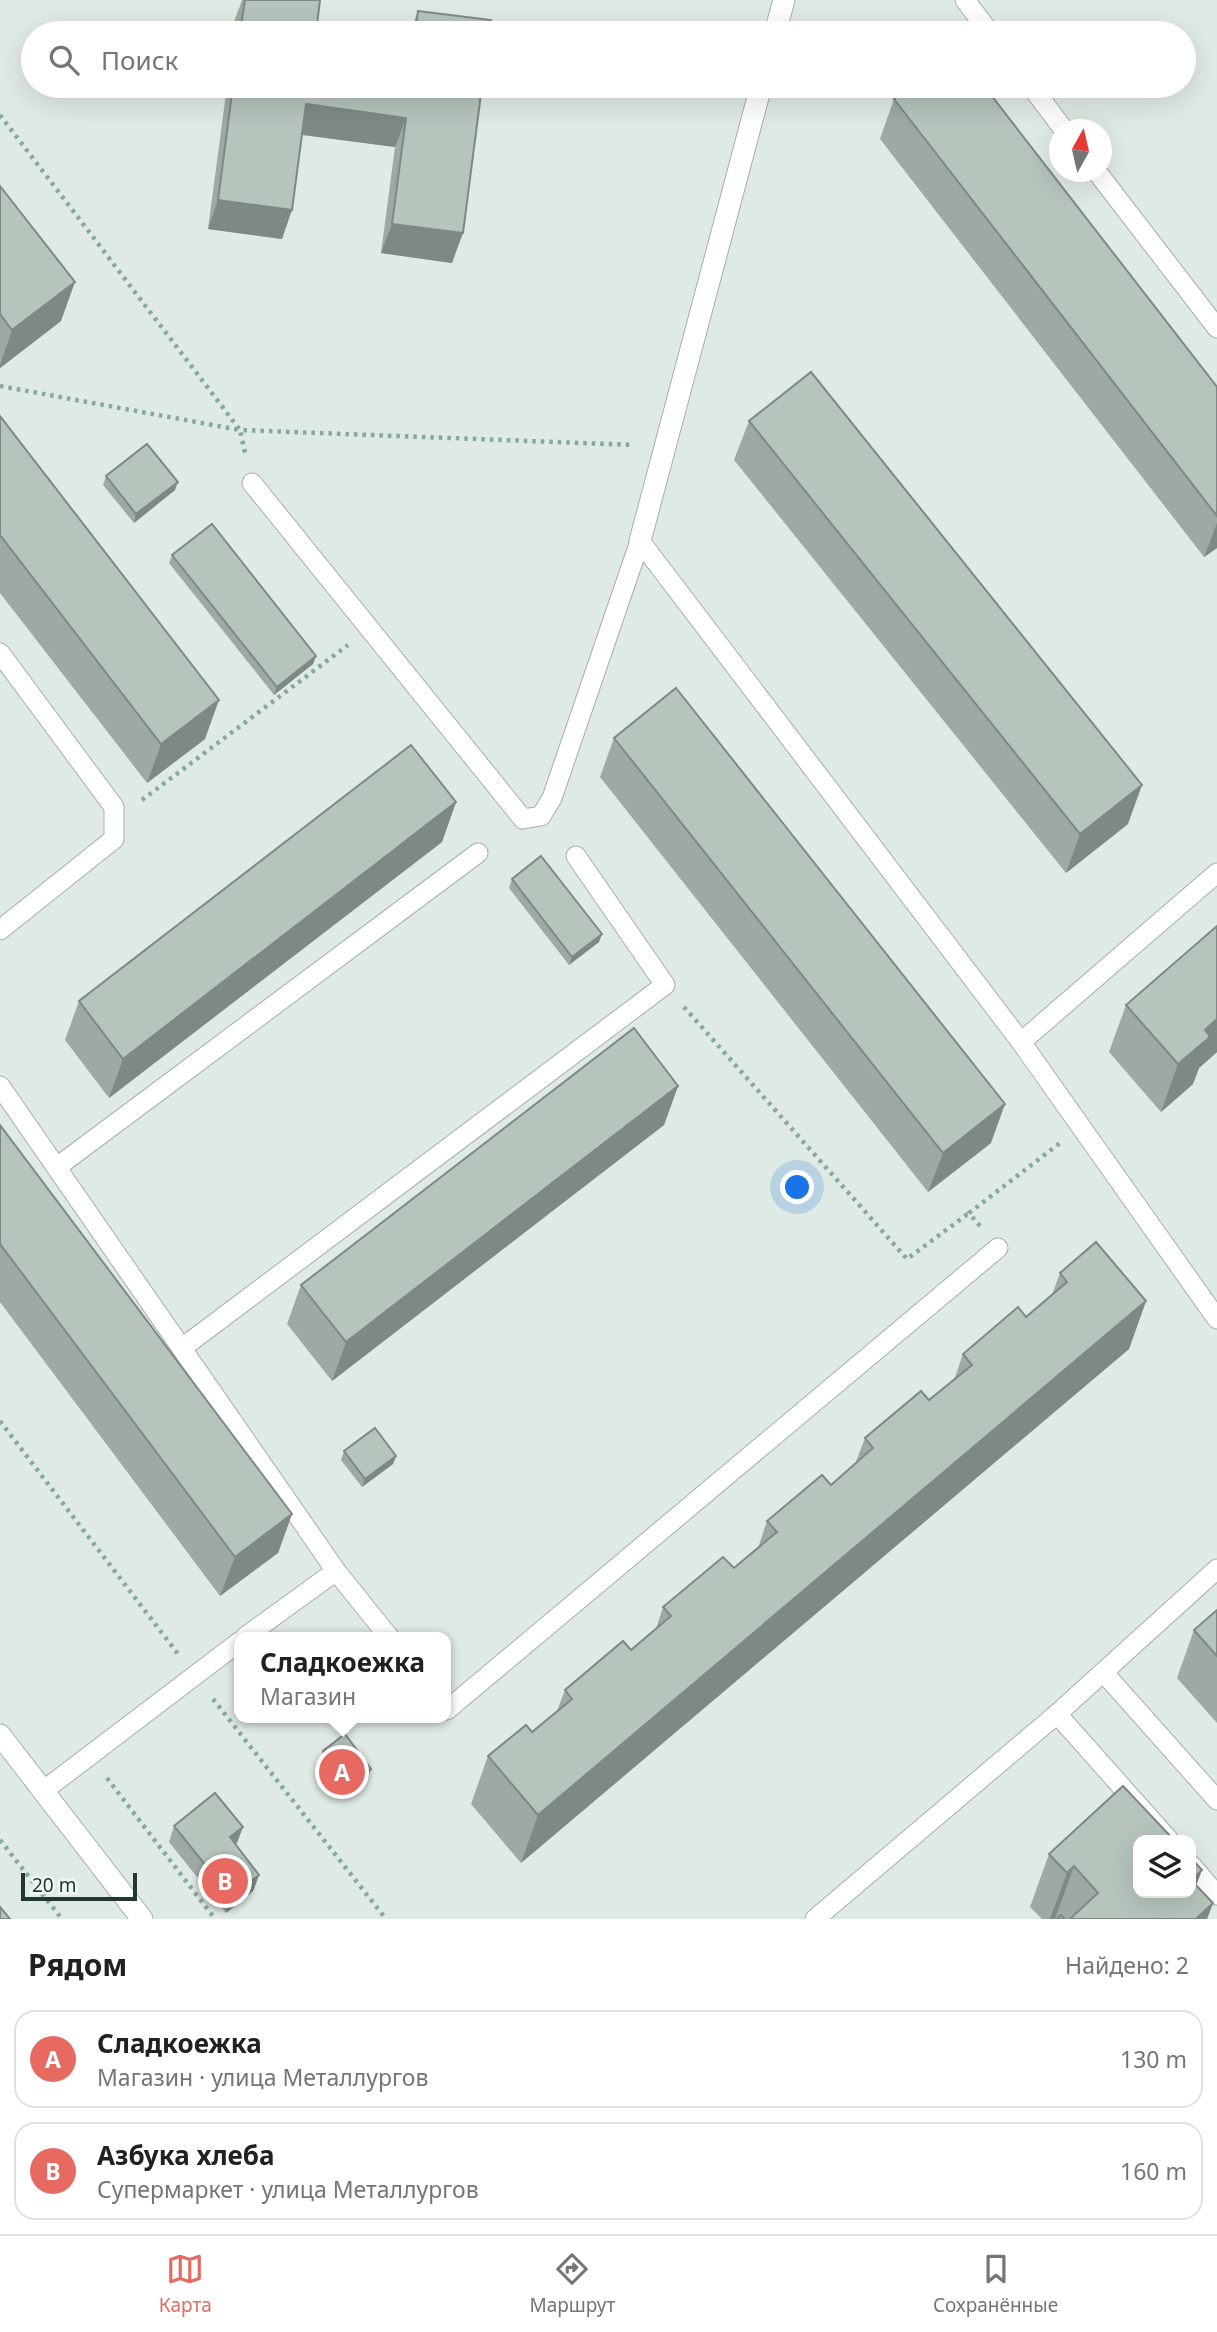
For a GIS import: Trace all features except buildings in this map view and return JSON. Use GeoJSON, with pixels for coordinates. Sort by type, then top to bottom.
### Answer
{"type":"FeatureCollection","features":[{"type":"Feature","properties":{"kind":"street"},"geometry":{"type":"LineString","coordinates":[[778,21],[784,0]]}},
{"type":"Feature","properties":{"kind":"street"},"geometry":{"type":"LineString","coordinates":[[640,541],[758,98]]}},
{"type":"Feature","properties":{"kind":"street"},"geometry":{"type":"LineString","coordinates":[[0,1735],[142,1919]]}},
{"type":"Feature","properties":{"kind":"lane"},"geometry":{"type":"LineString","coordinates":[[965,0],[981,21]]}},
{"type":"Feature","properties":{"kind":"lane"},"geometry":{"type":"LineString","coordinates":[[1040,98],[1056,119]]}},
{"type":"Feature","properties":{"kind":"lane"},"geometry":{"type":"LineString","coordinates":[[1105,182],[1217,328]]}},
{"type":"Feature","properties":{"kind":"lane"},"geometry":{"type":"LineString","coordinates":[[252,484],[523,819],[541,816],[552,798],[640,541]]}},
{"type":"Feature","properties":{"kind":"lane"},"geometry":{"type":"LineString","coordinates":[[640,541],[1021,1042],[1217,1319]]}},
{"type":"Feature","properties":{"kind":"lane"},"geometry":{"type":"LineString","coordinates":[[0,653],[114,807],[114,839],[0,930]]}},
{"type":"Feature","properties":{"kind":"lane"},"geometry":{"type":"LineString","coordinates":[[57,1167],[478,853]]}},
{"type":"Feature","properties":{"kind":"lane"},"geometry":{"type":"LineString","coordinates":[[182,1348],[665,985],[576,856]]}},
{"type":"Feature","properties":{"kind":"lane"},"geometry":{"type":"LineString","coordinates":[[1021,1042],[1217,873]]}},
{"type":"Feature","properties":{"kind":"lane"},"geometry":{"type":"LineString","coordinates":[[0,1086],[336,1571],[385,1632]]}},
{"type":"Feature","properties":{"kind":"lane"},"geometry":{"type":"LineString","coordinates":[[451,1707],[998,1248]]}},
{"type":"Feature","properties":{"kind":"lane"},"geometry":{"type":"LineString","coordinates":[[815,1919],[1057,1714],[1217,1569]]}},
{"type":"Feature","properties":{"kind":"lane"},"geometry":{"type":"LineString","coordinates":[[252,1632],[336,1571]]}},
{"type":"Feature","properties":{"kind":"lane"},"geometry":{"type":"LineString","coordinates":[[1197,1586],[1217,1592]]}},
{"type":"Feature","properties":{"kind":"lane"},"geometry":{"type":"LineString","coordinates":[[43,1791],[234,1646]]}},
{"type":"Feature","properties":{"kind":"lane"},"geometry":{"type":"LineString","coordinates":[[1104,1673],[1217,1800]]}},
{"type":"Feature","properties":{"kind":"lane"},"geometry":{"type":"LineString","coordinates":[[1057,1714],[1165,1835]]}},
{"type":"Feature","properties":{"kind":"lane"},"geometry":{"type":"LineString","coordinates":[[1196,1871],[1217,1895]]}},
{"type":"Feature","properties":{"kind":"path"},"geometry":{"type":"LineString","coordinates":[[0,115],[240,430]]}},
{"type":"Feature","properties":{"kind":"path"},"geometry":{"type":"LineString","coordinates":[[0,386],[240,430],[665,447]]}},
{"type":"Feature","properties":{"kind":"path"},"geometry":{"type":"LineString","coordinates":[[113,822],[370,629]]}},
{"type":"Feature","properties":{"kind":"path"},"geometry":{"type":"LineString","coordinates":[[665,985],[906,1259],[1081,1126]]}},
{"type":"Feature","properties":{"kind":"path"},"geometry":{"type":"LineString","coordinates":[[969,1213],[998,1248]]}},
{"type":"Feature","properties":{"kind":"path"},"geometry":{"type":"LineString","coordinates":[[89,1755],[215,1919]]}},
{"type":"Feature","properties":{"kind":"path"},"geometry":{"type":"LineString","coordinates":[[0,1840],[62,1919]]}},
{"type":"Feature","properties":{"kind":"place","name":"Сладкоежка"},"geometry":{"type":"Point","coordinates":[342,1772]}},
{"type":"Feature","properties":{"kind":"place","name":"Азбука хлеба"},"geometry":{"type":"Point","coordinates":[225,1881]}}]}
